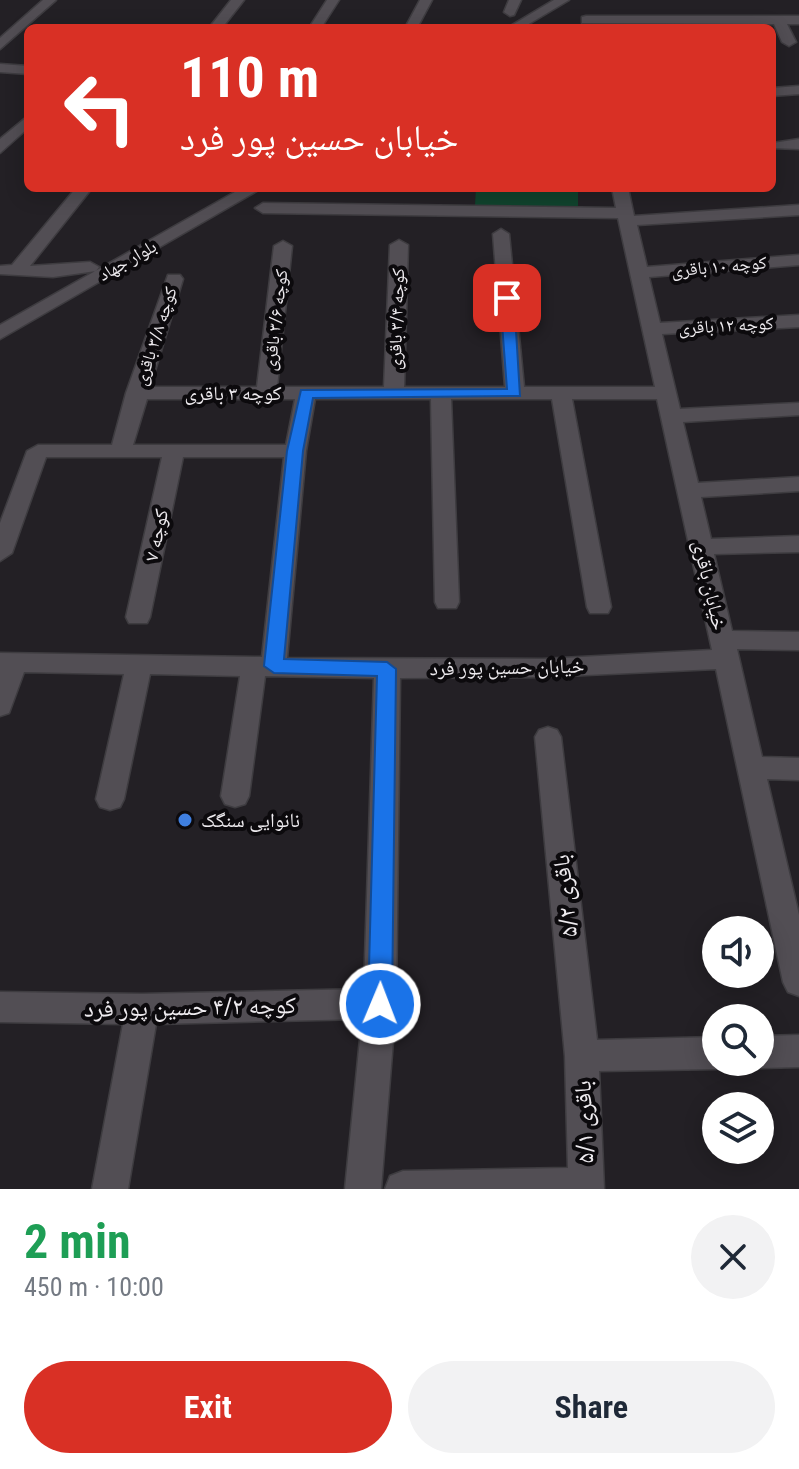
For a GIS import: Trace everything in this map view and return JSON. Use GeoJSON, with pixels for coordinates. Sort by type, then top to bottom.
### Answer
{"type":"FeatureCollection","features":[{"type":"Feature","properties":{"kind":"street"},"geometry":{"type":"LineString","coordinates":[[29,24],[50,0]]}},
{"type":"Feature","properties":{"kind":"street"},"geometry":{"type":"LineString","coordinates":[[218,24],[238,0]]}},
{"type":"Feature","properties":{"kind":"street"},"geometry":{"type":"LineString","coordinates":[[520,24],[563,0]]}},
{"type":"Feature","properties":{"kind":"street"},"geometry":{"type":"LineString","coordinates":[[318,24],[331,3]]}},
{"type":"Feature","properties":{"kind":"street"},"geometry":{"type":"LineString","coordinates":[[413,24],[422,6]]}},
{"type":"Feature","properties":{"kind":"street"},"geometry":{"type":"LineString","coordinates":[[548,24],[585,14],[723,24],[799,20]]}},
{"type":"Feature","properties":{"kind":"street"},"geometry":{"type":"LineString","coordinates":[[779,20],[789,42]]}},
{"type":"Feature","properties":{"kind":"street"},"geometry":{"type":"LineString","coordinates":[[0,45],[22,32]]}},
{"type":"Feature","properties":{"kind":"street"},"geometry":{"type":"LineString","coordinates":[[0,68],[24,70]]}},
{"type":"Feature","properties":{"kind":"street"},"geometry":{"type":"LineString","coordinates":[[776,92],[799,90]]}},
{"type":"Feature","properties":{"kind":"street"},"geometry":{"type":"LineString","coordinates":[[0,148],[24,124]]}},
{"type":"Feature","properties":{"kind":"street"},"geometry":{"type":"LineString","coordinates":[[778,146],[799,144]]}},
{"type":"Feature","properties":{"kind":"street"},"geometry":{"type":"LineString","coordinates":[[8,270],[80,192]]}},
{"type":"Feature","properties":{"kind":"street","name":"بلوار جهاد"},"geometry":{"type":"LineString","coordinates":[[0,317],[221,192]]}},
{"type":"Feature","properties":{"kind":"street","name":"بلوار جهاد"},"geometry":{"type":"LineString","coordinates":[[0,333],[247,192]]}},
{"type":"Feature","properties":{"kind":"street","name":"خیابان باقری"},"geometry":{"type":"LineString","coordinates":[[621,192],[751,768],[790,898],[799,982]]}},
{"type":"Feature","properties":{"kind":"street"},"geometry":{"type":"LineString","coordinates":[[263,208],[627,217],[799,210]]}},
{"type":"Feature","properties":{"kind":"street"},"geometry":{"type":"LineString","coordinates":[[501,234],[515,393]]}},
{"type":"Feature","properties":{"kind":"street","name":"کوچه ۳/۴ باقری"},"geometry":{"type":"LineString","coordinates":[[394,394],[399,245]]}},
{"type":"Feature","properties":{"kind":"street","name":"کوچه ۳/۶ باقری"},"geometry":{"type":"LineString","coordinates":[[266,394],[283,246]]}},
{"type":"Feature","properties":{"kind":"street","name":"کوچه ۱۰ باقری"},"geometry":{"type":"LineString","coordinates":[[639,273],[799,260]]}},
{"type":"Feature","properties":{"kind":"street"},"geometry":{"type":"LineString","coordinates":[[8,270],[53,272],[90,267]]}},
{"type":"Feature","properties":{"kind":"street"},"geometry":{"type":"LineString","coordinates":[[8,270],[31,281],[27,302]]}},
{"type":"Feature","properties":{"kind":"street","name":"کوچه ۳/۸ باقری"},"geometry":{"type":"LineString","coordinates":[[120,453],[136,393],[174,279]]}},
{"type":"Feature","properties":{"kind":"street","name":"کوچه ۱۲ باقری"},"geometry":{"type":"LineString","coordinates":[[652,329],[799,321]]}},
{"type":"Feature","properties":{"kind":"street","name":"کوچه ۳ باقری"},"geometry":{"type":"LineString","coordinates":[[136,393],[561,393],[669,405],[799,409]]}},
{"type":"Feature","properties":{"kind":"street"},"geometry":{"type":"LineString","coordinates":[[235,796],[264,666],[306,393]]}},
{"type":"Feature","properties":{"kind":"street"},"geometry":{"type":"LineString","coordinates":[[441,393],[447,602]]}},
{"type":"Feature","properties":{"kind":"street"},"geometry":{"type":"LineString","coordinates":[[561,393],[599,607]]}},
{"type":"Feature","properties":{"kind":"street"},"geometry":{"type":"LineString","coordinates":[[0,553],[38,451],[295,451]]}},
{"type":"Feature","properties":{"kind":"street","name":"کوچه ۷"},"geometry":{"type":"LineString","coordinates":[[138,617],[174,452]]}},
{"type":"Feature","properties":{"kind":"street"},"geometry":{"type":"LineString","coordinates":[[688,491],[799,484]]}},
{"type":"Feature","properties":{"kind":"street"},"geometry":{"type":"LineString","coordinates":[[701,547],[799,544]]}},
{"type":"Feature","properties":{"kind":"street","name":"خیابان حسین پور فرد"},"geometry":{"type":"LineString","coordinates":[[7,662],[387,669],[543,668],[799,641]]}},
{"type":"Feature","properties":{"kind":"street"},"geometry":{"type":"LineString","coordinates":[[0,706],[7,662]]}},
{"type":"Feature","properties":{"kind":"street"},"geometry":{"type":"LineString","coordinates":[[110,799],[139,665]]}},
{"type":"Feature","properties":{"kind":"street"},"geometry":{"type":"LineString","coordinates":[[363,1189],[380,1004],[387,669]]}},
{"type":"Feature","properties":{"kind":"street","name":"باقری ۵/۲"},"geometry":{"type":"LineString","coordinates":[[548,737],[582,1056]]}},
{"type":"Feature","properties":{"kind":"street"},"geometry":{"type":"LineString","coordinates":[[751,768],[799,769]]}},
{"type":"Feature","properties":{"kind":"street","name":"کوچه ۴/۲ حسین پور فرد"},"geometry":{"type":"LineString","coordinates":[[0,1007],[142,1009],[380,1004]]}},
{"type":"Feature","properties":{"kind":"street"},"geometry":{"type":"LineString","coordinates":[[110,1189],[142,1009]]}},
{"type":"Feature","properties":{"kind":"street"},"geometry":{"type":"LineString","coordinates":[[774,1052],[799,1051]]}},
{"type":"Feature","properties":{"kind":"street"},"geometry":{"type":"LineString","coordinates":[[582,1056],[702,1053]]}},
{"type":"Feature","properties":{"kind":"street","name":"باقری ۵/۱"},"geometry":{"type":"LineString","coordinates":[[582,1056],[586,1187]]}},
{"type":"Feature","properties":{"kind":"street"},"geometry":{"type":"LineString","coordinates":[[403,1189],[586,1187]]}},
{"type":"Feature","properties":{"kind":"green space"},"geometry":{"type":"Polygon","coordinates":[[[476,192],[578,192],[578,212],[475,205],[476,192]]]}},
{"type":"Feature","properties":{"kind":"place","name":"نانوایی سنگک"},"geometry":{"type":"Point","coordinates":[185,820]}},
{"type":"Feature","properties":{"kind":"route"},"geometry":{"type":"LineString","coordinates":[[380,1004],[387,669],[274,666],[295,451],[306,393],[515,393],[507,298]]}}]}
